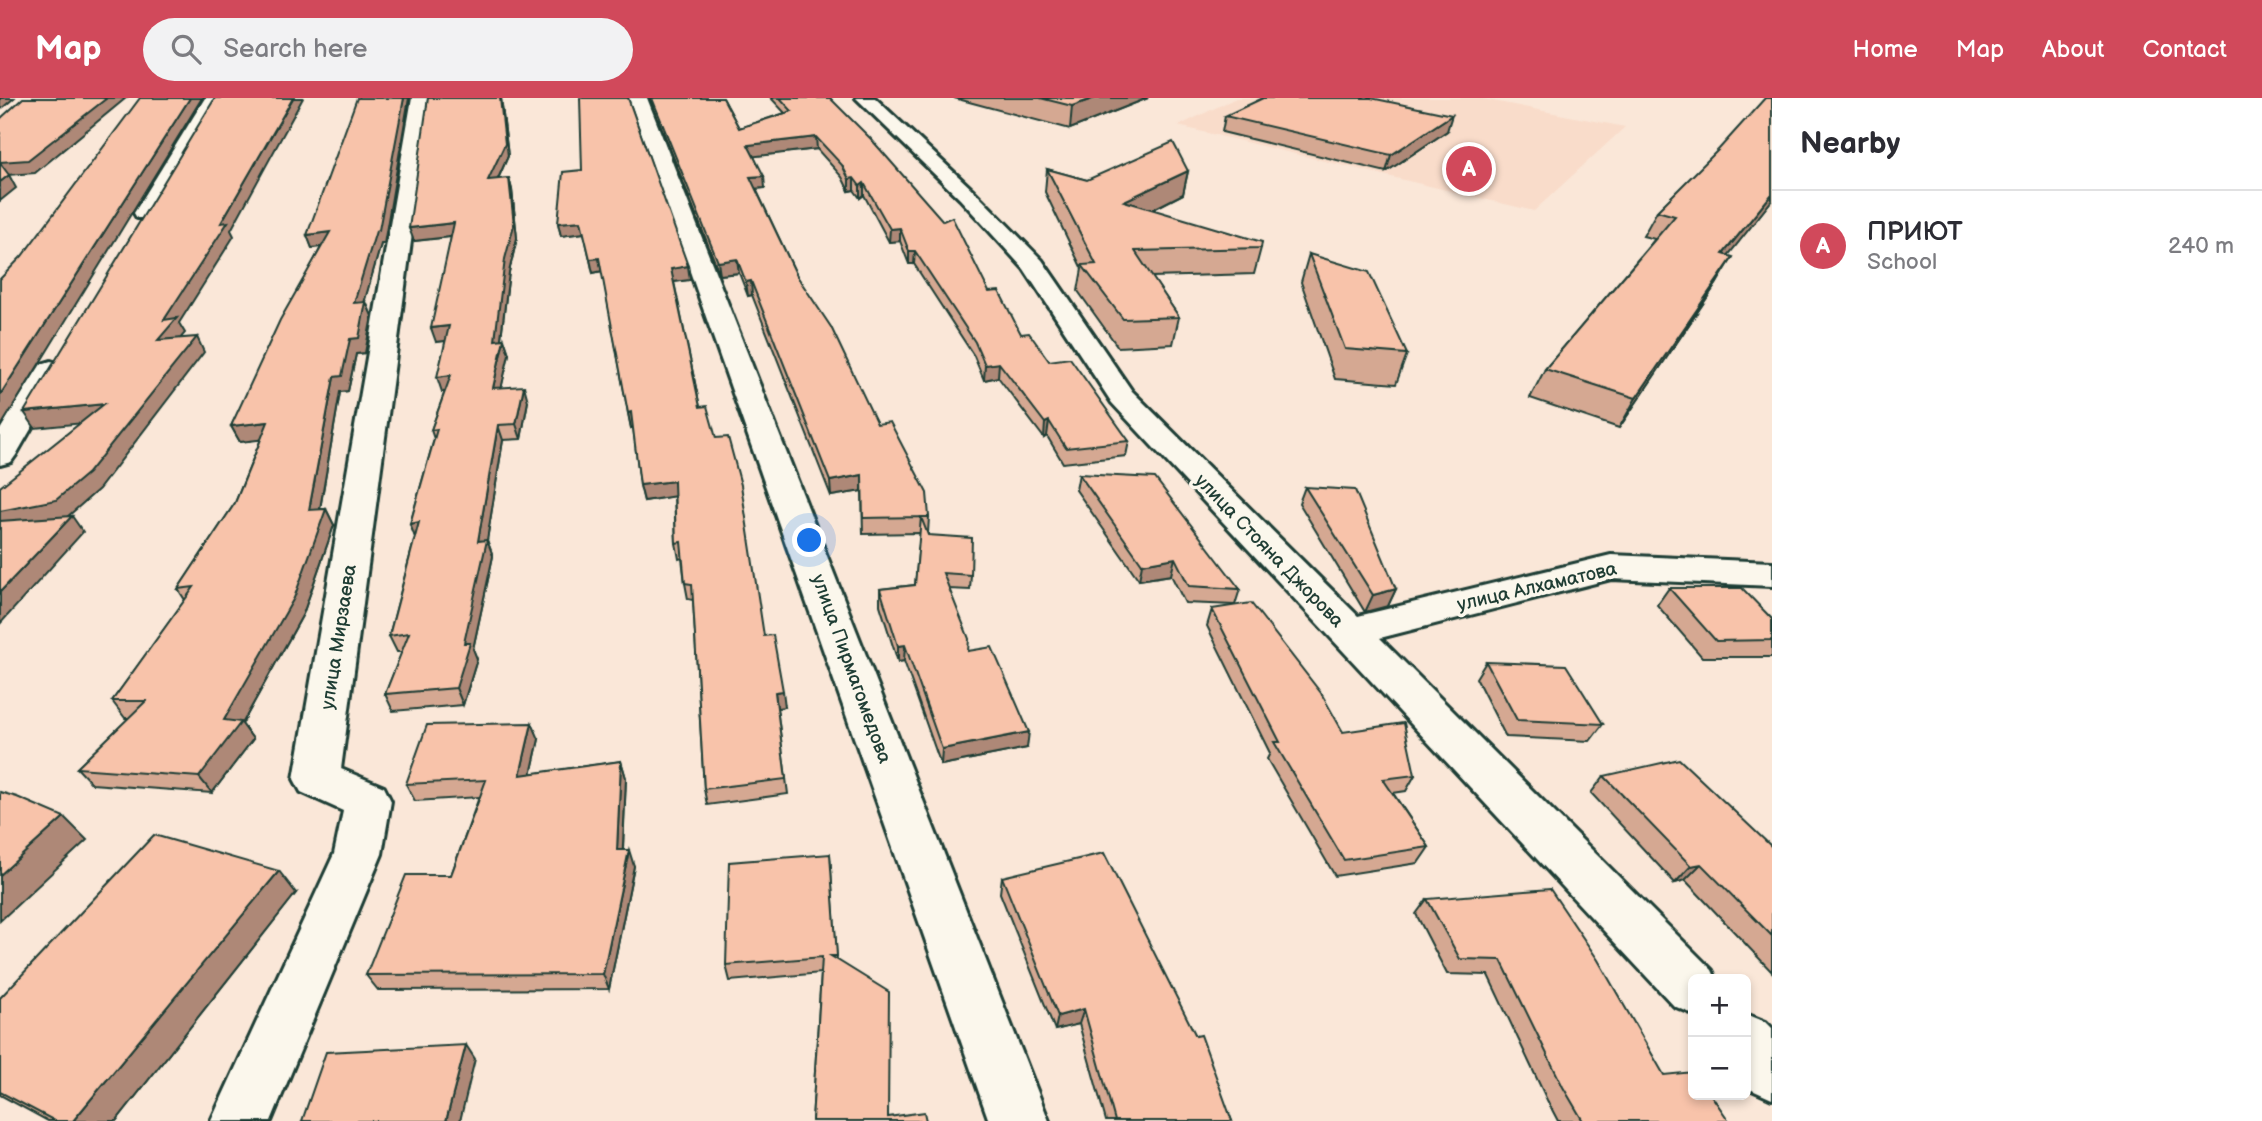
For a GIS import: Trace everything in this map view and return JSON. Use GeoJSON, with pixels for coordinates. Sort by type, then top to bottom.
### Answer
{"type":"FeatureCollection","features":[{"type":"Feature","properties":{"kind":"street"},"geometry":{"type":"LineString","coordinates":[[136,229],[215,98]]}},
{"type":"Feature","properties":{"kind":"street","name":"улица Мирзаева"},"geometry":{"type":"LineString","coordinates":[[241,1121],[358,854],[368,801],[317,779],[421,98]]}},
{"type":"Feature","properties":{"kind":"street","name":"улица Пирмагомедова"},"geometry":{"type":"LineString","coordinates":[[638,98],[1019,1121]]}},
{"type":"Feature","properties":{"kind":"street","name":"улица Стояна Джорова"},"geometry":{"type":"LineString","coordinates":[[865,98],[967,195],[1033,265],[1122,397],[1688,983]]}},
{"type":"Feature","properties":{"kind":"street"},"geometry":{"type":"LineString","coordinates":[[0,455],[64,348]]}},
{"type":"Feature","properties":{"kind":"street","name":"улица Алхаматова"},"geometry":{"type":"LineString","coordinates":[[1348,632],[1611,567],[1772,574]]}},
{"type":"Feature","properties":{"kind":"street"},"geometry":{"type":"LineString","coordinates":[[1751,1047],[1772,1070]]}},
{"type":"Feature","properties":{"kind":"shaded area"},"geometry":{"type":"Polygon","coordinates":[[[1236,98],[1478,98],[1625,127],[1534,211],[1178,126],[1236,98]]]}},
{"type":"Feature","properties":{"kind":"building"},"geometry":{"type":"Polygon","coordinates":[[[23,98],[107,98],[28,160],[0,162],[0,119],[23,98]]]}},
{"type":"Feature","properties":{"kind":"building"},"geometry":{"type":"Polygon","coordinates":[[[140,98],[190,98],[0,395],[0,279],[22,256],[140,98]]]}},
{"type":"Feature","properties":{"kind":"building"},"geometry":{"type":"Polygon","coordinates":[[[215,98],[293,98],[221,223],[228,222],[164,320],[177,318],[158,340],[197,337],[88,473],[56,500],[0,511],[0,487],[104,404],[24,412],[215,98]]]}},
{"type":"Feature","properties":{"kind":"building"},"geometry":{"type":"Polygon","coordinates":[[[357,98],[404,98],[379,230],[376,231],[354,303],[366,302],[359,338],[350,339],[342,376],[334,377],[309,510],[326,509],[294,598],[224,720],[241,722],[199,777],[77,768],[146,701],[112,701],[194,587],[178,589],[235,503],[268,422],[231,426],[280,320],[330,232],[307,235],[357,98]]]}},
{"type":"Feature","properties":{"kind":"building"},"geometry":{"type":"Polygon","coordinates":[[[428,98],[500,98],[505,144],[488,180],[509,178],[514,225],[505,259],[495,340],[504,339],[493,388],[524,386],[516,424],[498,425],[478,541],[487,540],[464,643],[470,643],[456,688],[385,694],[409,633],[389,636],[419,522],[410,524],[437,429],[431,430],[451,375],[437,377],[449,326],[431,328],[454,223],[409,228],[428,98]]]}},
{"type":"Feature","properties":{"kind":"building"},"geometry":{"type":"Polygon","coordinates":[[[580,98],[628,98],[688,266],[671,269],[700,407],[707,406],[716,438],[728,437],[741,485],[764,636],[773,635],[783,691],[775,692],[786,779],[704,789],[692,584],[685,583],[681,542],[676,543],[674,481],[640,485],[631,412],[628,413],[599,258],[590,259],[581,221],[558,223],[563,172],[582,170],[580,98]]]}},
{"type":"Feature","properties":{"kind":"building"},"geometry":{"type":"Polygon","coordinates":[[[652,98],[723,98],[739,128],[792,111],[780,98],[830,98],[871,139],[943,221],[952,217],[989,292],[999,291],[1021,334],[1029,333],[1049,361],[1070,358],[1129,441],[1066,448],[1049,421],[1045,423],[999,363],[985,365],[975,342],[915,251],[909,251],[900,228],[890,229],[864,183],[860,186],[854,178],[849,179],[842,165],[816,137],[748,145],[764,176],[750,177],[797,276],[831,327],[877,424],[890,422],[927,493],[929,517],[863,518],[862,475],[830,481],[751,281],[746,282],[737,259],[718,262],[652,98]]]}},
{"type":"Feature","properties":{"kind":"building"},"geometry":{"type":"Polygon","coordinates":[[[1040,98],[1095,98],[1072,106],[1040,98]]]}},
{"type":"Feature","properties":{"kind":"building"},"geometry":{"type":"Polygon","coordinates":[[[1263,98],[1371,98],[1452,115],[1391,155],[1225,116],[1263,98]]]}},
{"type":"Feature","properties":{"kind":"building"},"geometry":{"type":"Polygon","coordinates":[[[1765,98],[1772,98],[1772,194],[1723,254],[1733,257],[1636,398],[1545,369],[1675,216],[1657,211],[1765,98]]]}},
{"type":"Feature","properties":{"kind":"building"},"geometry":{"type":"Polygon","coordinates":[[[1173,142],[1188,171],[1124,201],[1262,242],[1261,248],[1135,251],[1179,317],[1123,319],[1082,265],[1096,264],[1047,169],[1087,180],[1173,142]]]}},
{"type":"Feature","properties":{"kind":"building"},"geometry":{"type":"Polygon","coordinates":[[[0,163],[9,175],[0,182],[0,163]]]}},
{"type":"Feature","properties":{"kind":"building"},"geometry":{"type":"Polygon","coordinates":[[[1309,254],[1369,272],[1407,354],[1345,349],[1309,254]]]}},
{"type":"Feature","properties":{"kind":"building"},"geometry":{"type":"Polygon","coordinates":[[[1079,474],[1155,478],[1240,589],[1189,586],[1175,558],[1142,564],[1079,474]]]}},
{"type":"Feature","properties":{"kind":"building"},"geometry":{"type":"Polygon","coordinates":[[[1305,487],[1355,490],[1396,589],[1373,595],[1305,487]]]}},
{"type":"Feature","properties":{"kind":"building"},"geometry":{"type":"Polygon","coordinates":[[[72,516],[0,592],[0,521],[72,516]]]}},
{"type":"Feature","properties":{"kind":"building"},"geometry":{"type":"Polygon","coordinates":[[[921,517],[928,535],[972,538],[971,575],[943,573],[969,639],[968,651],[992,647],[1029,732],[942,749],[905,645],[898,646],[880,589],[915,585],[921,517]]]}},
{"type":"Feature","properties":{"kind":"building"},"geometry":{"type":"Polygon","coordinates":[[[1669,588],[1742,588],[1772,619],[1772,640],[1716,641],[1669,588]]]}},
{"type":"Feature","properties":{"kind":"building"},"geometry":{"type":"Polygon","coordinates":[[[1251,603],[1321,693],[1343,732],[1404,723],[1415,775],[1383,779],[1429,847],[1344,860],[1274,742],[1280,742],[1212,609],[1251,603]]]}},
{"type":"Feature","properties":{"kind":"building"},"geometry":{"type":"Polygon","coordinates":[[[1486,662],[1566,665],[1603,724],[1517,720],[1486,662]]]}},
{"type":"Feature","properties":{"kind":"building"},"geometry":{"type":"Polygon","coordinates":[[[532,723],[520,775],[621,761],[617,850],[629,850],[603,974],[366,975],[406,875],[451,875],[486,780],[406,784],[427,725],[532,723]]]}},
{"type":"Feature","properties":{"kind":"building"},"geometry":{"type":"Polygon","coordinates":[[[1679,759],[1772,847],[1772,936],[1701,864],[1691,866],[1604,776],[1679,759]]]}},
{"type":"Feature","properties":{"kind":"building"},"geometry":{"type":"Polygon","coordinates":[[[0,792],[64,817],[0,875],[0,792]]]}},
{"type":"Feature","properties":{"kind":"building"},"geometry":{"type":"Polygon","coordinates":[[[154,835],[279,871],[73,1121],[55,1121],[0,1092],[0,998],[154,835]]]}},
{"type":"Feature","properties":{"kind":"building"},"geometry":{"type":"Polygon","coordinates":[[[1104,853],[1196,1036],[1201,1035],[1232,1121],[1115,1121],[1084,1009],[1058,1016],[1002,877],[1104,853]]]}},
{"type":"Feature","properties":{"kind":"building"},"geometry":{"type":"Polygon","coordinates":[[[830,854],[837,956],[831,956],[889,992],[888,1117],[924,1112],[926,1121],[812,1121],[822,957],[726,965],[729,862],[830,854]]]}},
{"type":"Feature","properties":{"kind":"building"},"geometry":{"type":"Polygon","coordinates":[[[1550,889],[1598,960],[1664,1075],[1688,1073],[1688,1100],[1714,1100],[1729,1121],[1583,1121],[1563,1087],[1501,960],[1460,959],[1427,899],[1550,889]]]}},
{"type":"Feature","properties":{"kind":"building"},"geometry":{"type":"Polygon","coordinates":[[[466,1045],[446,1121],[302,1121],[326,1052],[466,1045]]]}},
{"type":"Feature","properties":{"kind":"place","name":"ПРИЮТ"},"geometry":{"type":"Point","coordinates":[1469,169]}}]}
